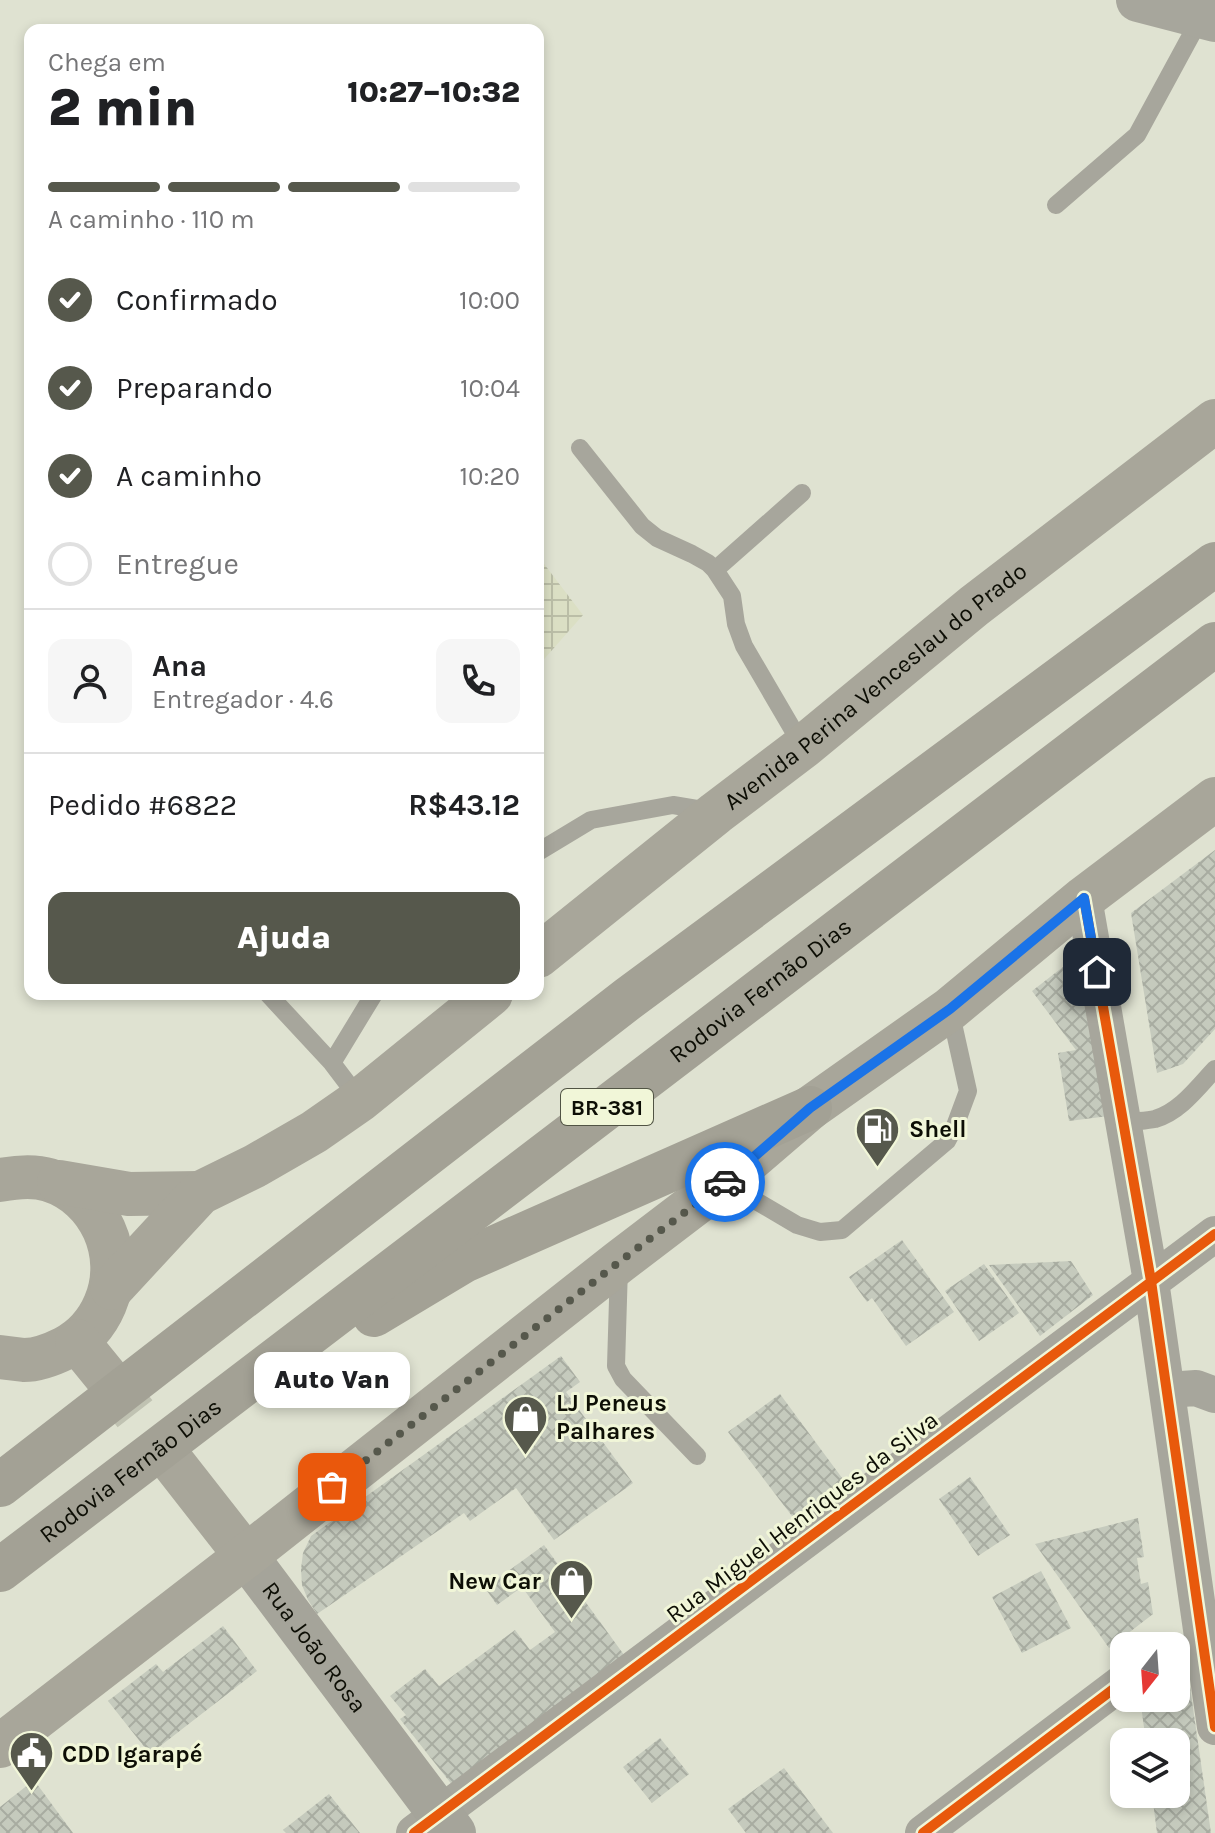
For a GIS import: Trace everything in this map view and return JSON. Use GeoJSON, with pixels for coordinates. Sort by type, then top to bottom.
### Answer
{"type":"FeatureCollection","features":[{"type":"Feature","properties":{"kind":"highway","name":"BR-381"},"geometry":{"type":"LineString","coordinates":[[0,1485],[629,998],[1215,564]]}},
{"type":"Feature","properties":{"kind":"highway","name":"Rodovia Fernão Dias"},"geometry":{"type":"LineString","coordinates":[[0,1570],[1215,644]]}},
{"type":"Feature","properties":{"kind":"highway"},"geometry":{"type":"LineString","coordinates":[[196,1420],[464,1261],[810,1108]]}},
{"type":"Feature","properties":{"kind":"main road","name":"Avenida Perina Venceslau do Prado"},"geometry":{"type":"LineString","coordinates":[[544,951],[803,747],[974,606],[1215,421]]}},
{"type":"Feature","properties":{"kind":"main road"},"geometry":{"type":"LineString","coordinates":[[0,1746],[724,1182],[810,1108],[950,1009],[1084,898],[1215,799]]}},
{"type":"Feature","properties":{"kind":"main road"},"geometry":{"type":"LineString","coordinates":[[112,1288],[200,1193],[314,1132],[360,1100],[484,1000]]}},
{"type":"Feature","properties":{"kind":"main road"},"geometry":{"type":"LineString","coordinates":[[0,1180],[18,1176],[129,1194],[200,1193]]}},
{"type":"Feature","properties":{"kind":"main road"},"geometry":{"type":"LineString","coordinates":[[9,1362],[53,1354],[77,1341],[99,1318],[112,1288],[114,1261],[107,1234],[93,1210],[73,1192],[48,1180]]}},
{"type":"Feature","properties":{"kind":"main road"},"geometry":{"type":"LineString","coordinates":[[77,1341],[108,1379]]}},
{"type":"Feature","properties":{"kind":"main road","name":"Rua João Rosa"},"geometry":{"type":"LineString","coordinates":[[174,1464],[246,1556],[436,1827]]}},
{"type":"Feature","properties":{"kind":"street"},"geometry":{"type":"LineString","coordinates":[[1138,0],[1208,19]]}},
{"type":"Feature","properties":{"kind":"street"},"geometry":{"type":"LineString","coordinates":[[1084,898],[1151,1281],[1215,1727]]}},
{"type":"Feature","properties":{"kind":"street","name":"Rua Miguel Henriques da Silva"},"geometry":{"type":"LineString","coordinates":[[436,1827],[1215,1234]]}},
{"type":"Feature","properties":{"kind":"street"},"geometry":{"type":"LineString","coordinates":[[1167,1390],[1196,1388],[1215,1395]]}},
{"type":"Feature","properties":{"kind":"street"},"geometry":{"type":"LineString","coordinates":[[1189,1632],[1200,1624]]}},
{"type":"Feature","properties":{"kind":"street"},"geometry":{"type":"LineString","coordinates":[[923,1833],[1110,1692]]}},
{"type":"Feature","properties":{"kind":"lane"},"geometry":{"type":"LineString","coordinates":[[1056,205],[1137,135],[1208,19]]}},
{"type":"Feature","properties":{"kind":"lane"},"geometry":{"type":"LineString","coordinates":[[580,448],[642,526],[657,538],[692,554],[715,570],[732,596],[736,624],[744,646],[803,747]]}},
{"type":"Feature","properties":{"kind":"lane"},"geometry":{"type":"LineString","coordinates":[[715,570],[802,493]]}},
{"type":"Feature","properties":{"kind":"lane"},"geometry":{"type":"LineString","coordinates":[[544,848],[591,820],[673,805],[716,813]]}},
{"type":"Feature","properties":{"kind":"lane"},"geometry":{"type":"LineString","coordinates":[[274,1000],[332,1063],[360,1100]]}},
{"type":"Feature","properties":{"kind":"lane"},"geometry":{"type":"LineString","coordinates":[[332,1063],[370,1000]]}},
{"type":"Feature","properties":{"kind":"lane"},"geometry":{"type":"LineString","coordinates":[[724,1182],[797,1225],[820,1232],[842,1230],[947,1141],[955,1126],[968,1091],[950,1009]]}},
{"type":"Feature","properties":{"kind":"lane"},"geometry":{"type":"LineString","coordinates":[[1123,1123],[1155,1119],[1166,1114],[1182,1103],[1215,1069]]}},
{"type":"Feature","properties":{"kind":"lane"},"geometry":{"type":"LineString","coordinates":[[619,1262],[616,1366],[623,1379],[697,1456]]}},
{"type":"Feature","properties":{"kind":"shaded area"},"geometry":{"type":"Polygon","coordinates":[[[544,564],[583,615],[544,659],[544,564]]]}},
{"type":"Feature","properties":{"kind":"building"},"geometry":{"type":"Polygon","coordinates":[[[1215,850],[1215,1029],[1183,1064],[1157,1073],[1131,913],[1215,850]]]}},
{"type":"Feature","properties":{"kind":"building"},"geometry":{"type":"Polygon","coordinates":[[[1081,953],[1109,1116],[1069,1121],[1058,1053],[1076,1050],[1032,991],[1081,953]]]}},
{"type":"Feature","properties":{"kind":"building"},"geometry":{"type":"Polygon","coordinates":[[[902,1240],[954,1312],[906,1346],[872,1298],[867,1302],[849,1277],[902,1240]]]}},
{"type":"Feature","properties":{"kind":"building"},"geometry":{"type":"Polygon","coordinates":[[[1071,1261],[1093,1295],[1040,1336],[989,1265],[1071,1261]]]}},
{"type":"Feature","properties":{"kind":"building"},"geometry":{"type":"Polygon","coordinates":[[[984,1264],[1019,1313],[979,1341],[945,1291],[984,1264]]]}},
{"type":"Feature","properties":{"kind":"building"},"geometry":{"type":"Polygon","coordinates":[[[561,1356],[580,1382],[566,1392],[633,1483],[554,1540],[516,1488],[470,1521],[464,1513],[317,1614],[302,1585],[303,1553],[311,1536],[561,1356]]]}},
{"type":"Feature","properties":{"kind":"building"},"geometry":{"type":"Polygon","coordinates":[[[780,1394],[845,1482],[795,1520],[728,1432],[780,1394]]]}},
{"type":"Feature","properties":{"kind":"building"},"geometry":{"type":"Polygon","coordinates":[[[970,1477],[1010,1535],[978,1556],[939,1499],[970,1477]]]}},
{"type":"Feature","properties":{"kind":"building"},"geometry":{"type":"Polygon","coordinates":[[[1138,1518],[1144,1557],[1137,1558],[1141,1584],[1148,1582],[1153,1614],[1130,1632],[1110,1632],[1109,1648],[1035,1544],[1138,1518]]]}},
{"type":"Feature","properties":{"kind":"building"},"geometry":{"type":"Polygon","coordinates":[[[544,1545],[627,1659],[453,1786],[400,1719],[406,1715],[390,1696],[425,1669],[439,1686],[515,1630],[530,1650],[555,1632],[522,1587],[497,1605],[485,1588],[544,1545]]]}},
{"type":"Feature","properties":{"kind":"building"},"geometry":{"type":"Polygon","coordinates":[[[1041,1571],[1071,1628],[1022,1653],[992,1597],[1041,1571]]]}},
{"type":"Feature","properties":{"kind":"building"},"geometry":{"type":"Polygon","coordinates":[[[223,1626],[257,1671],[150,1754],[108,1701],[156,1664],[163,1672],[223,1626]]]}},
{"type":"Feature","properties":{"kind":"building"},"geometry":{"type":"Polygon","coordinates":[[[1190,1687],[1211,1833],[1157,1833],[1154,1808],[1190,1808],[1190,1728],[1144,1728],[1142,1712],[1190,1712],[1190,1687]]]}},
{"type":"Feature","properties":{"kind":"building"},"geometry":{"type":"Polygon","coordinates":[[[660,1738],[689,1774],[652,1803],[623,1767],[660,1738]]]}},
{"type":"Feature","properties":{"kind":"building"},"geometry":{"type":"Polygon","coordinates":[[[784,1768],[833,1833],[746,1833],[728,1809],[784,1768]]]}},
{"type":"Feature","properties":{"kind":"building","name":"CDD Igarapé"},"geometry":{"type":"Polygon","coordinates":[[[34,1780],[73,1833],[0,1833],[0,1807],[34,1780]]]}},
{"type":"Feature","properties":{"kind":"building"},"geometry":{"type":"Polygon","coordinates":[[[329,1794],[360,1833],[286,1833],[283,1830],[329,1794]]]}},
{"type":"Feature","properties":{"kind":"tunnel"},"geometry":{"type":"LineString","coordinates":[[108,1379],[174,1464]]}},
{"type":"Feature","properties":{"kind":"cycle path"},"geometry":{"type":"LineString","coordinates":[[1084,898],[1151,1281],[1215,1727]]}},
{"type":"Feature","properties":{"kind":"cycle path"},"geometry":{"type":"LineString","coordinates":[[414,1833],[1215,1234]]}},
{"type":"Feature","properties":{"kind":"cycle path"},"geometry":{"type":"LineString","coordinates":[[923,1833],[1110,1692]]}},
{"type":"Feature","properties":{"kind":"way so far"},"geometry":{"type":"LineString","coordinates":[[332,1487],[725,1182]]}},
{"type":"Feature","properties":{"kind":"place","name":"Shell"},"geometry":{"type":"Point","coordinates":[878,1168]}},
{"type":"Feature","properties":{"kind":"place","name":"LJ Peneus Palhares"},"geometry":{"type":"Point","coordinates":[525,1456]}},
{"type":"Feature","properties":{"kind":"place","name":"Auto Van"},"geometry":{"type":"Point","coordinates":[332,1487]}},
{"type":"Feature","properties":{"kind":"place","name":"New Car"},"geometry":{"type":"Point","coordinates":[572,1620]}},
{"type":"Feature","properties":{"kind":"place","name":"CDD Igarapé"},"geometry":{"type":"Point","coordinates":[31,1793]}},
{"type":"Feature","properties":{"kind":"route"},"geometry":{"type":"LineString","coordinates":[[725,1182],[810,1108],[950,1009],[1084,898],[1097,972]]}}]}
